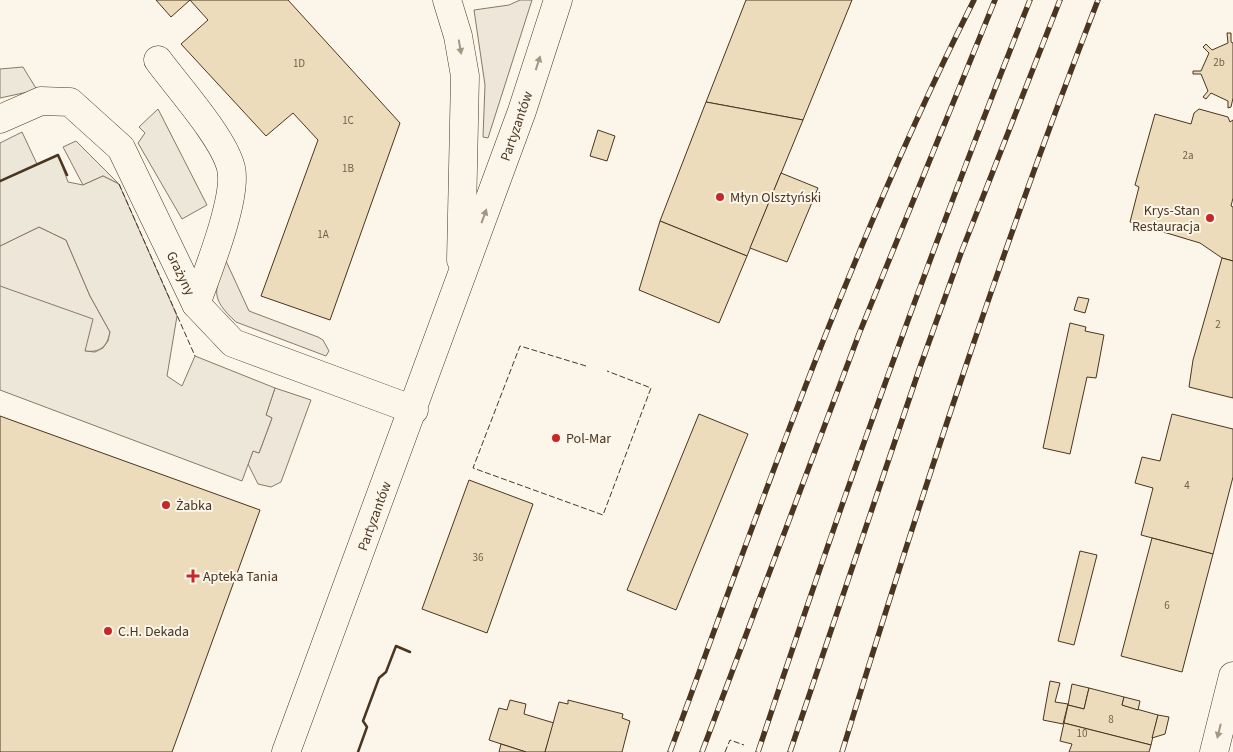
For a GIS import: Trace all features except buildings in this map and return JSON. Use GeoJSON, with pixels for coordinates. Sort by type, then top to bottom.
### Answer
{"type":"FeatureCollection","features":[{"type":"Feature","properties":{"kind":"street","name":"Partyzantów"},"geometry":{"type":"LineString","coordinates":[[448,0],[458,36],[465,76],[461,279]]}},
{"type":"Feature","properties":{"kind":"street","name":"Partyzantów"},"geometry":{"type":"LineString","coordinates":[[286,752],[414,410],[522,111],[558,0]]}},
{"type":"Feature","properties":{"kind":"street"},"geometry":{"type":"LineString","coordinates":[[158,60],[219,141],[231,168],[229,208],[196,304]]}},
{"type":"Feature","properties":{"kind":"street","name":"Grażyny"},"geometry":{"type":"LineString","coordinates":[[0,119],[41,101],[70,102],[122,148],[196,304],[233,343],[414,410]]}},
{"type":"Feature","properties":{"kind":"street"},"geometry":{"type":"LineString","coordinates":[[1214,752],[1233,676]]}},
{"type":"Feature","properties":{"kind":"shaded area"},"geometry":{"type":"Polygon","coordinates":[[[520,0],[532,0],[488,138],[483,137],[485,85],[474,10],[509,5],[520,0]]]}},
{"type":"Feature","properties":{"kind":"shaded area"},"geometry":{"type":"Polygon","coordinates":[[[23,67],[37,90],[0,98],[0,69],[23,67]]]}},
{"type":"Feature","properties":{"kind":"shaded area"},"geometry":{"type":"Polygon","coordinates":[[[158,109],[207,205],[182,219],[138,143],[145,133],[139,127],[158,109]]]}},
{"type":"Feature","properties":{"kind":"shaded area"},"geometry":{"type":"Polygon","coordinates":[[[22,132],[37,164],[58,155],[68,182],[83,185],[103,176],[119,184],[177,316],[167,376],[182,386],[195,356],[275,388],[266,415],[272,418],[259,453],[253,451],[242,481],[0,390],[0,286],[93,319],[85,351],[95,352],[103,348],[108,341],[110,332],[90,296],[66,240],[39,227],[0,246],[0,143],[22,132]]]}},
{"type":"Feature","properties":{"kind":"shaded area"},"geometry":{"type":"Polygon","coordinates":[[[76,141],[119,184],[103,176],[83,185],[63,147],[76,141]]]}},
{"type":"Feature","properties":{"kind":"shaded area"},"geometry":{"type":"Polygon","coordinates":[[[39,227],[66,240],[90,296],[110,332],[105,345],[98,350],[84,351],[0,286],[0,246],[39,227]]]}},
{"type":"Feature","properties":{"kind":"shaded area"},"geometry":{"type":"Polygon","coordinates":[[[226,261],[249,311],[318,337],[323,340],[329,351],[326,356],[236,322],[222,307],[217,294],[217,287],[226,261]]]}},
{"type":"Feature","properties":{"kind":"shaded area"},"geometry":{"type":"Polygon","coordinates":[[[275,388],[311,400],[281,482],[271,487],[258,484],[248,464],[253,451],[259,453],[272,418],[266,415],[275,388]]]}},
{"type":"Feature","properties":{"kind":"railway"},"geometry":{"type":"LineString","coordinates":[[670,752],[811,371],[888,184],[974,0]]}},
{"type":"Feature","properties":{"kind":"railway"},"geometry":{"type":"LineString","coordinates":[[702,752],[859,334],[995,0]]}},
{"type":"Feature","properties":{"kind":"railway"},"geometry":{"type":"LineString","coordinates":[[758,752],[888,374],[993,93],[1030,0]]}},
{"type":"Feature","properties":{"kind":"railway"},"geometry":{"type":"LineString","coordinates":[[790,752],[920,367],[961,253],[1060,0]]}},
{"type":"Feature","properties":{"kind":"railway"},"geometry":{"type":"LineString","coordinates":[[842,752],[901,562],[963,374],[1028,186],[1098,0]]}},
{"type":"Feature","properties":{"kind":"fence"},"geometry":{"type":"LineString","coordinates":[[119,184],[195,356]]}},
{"type":"Feature","properties":{"kind":"fence"},"geometry":{"type":"LineString","coordinates":[[586,366],[520,346],[473,468],[603,515],[651,388],[607,371]]}},
{"type":"Feature","properties":{"kind":"fence"},"geometry":{"type":"LineString","coordinates":[[725,752],[730,740],[744,745]]}},
{"type":"Feature","properties":{"kind":"wall"},"geometry":{"type":"LineString","coordinates":[[0,181],[58,155],[67,175]]}},
{"type":"Feature","properties":{"kind":"wall"},"geometry":{"type":"LineString","coordinates":[[358,752],[367,727],[363,721],[379,678],[386,672],[396,646],[410,652]]}},
{"type":"Feature","properties":{"kind":"place","name":"Młyn Olsztyński"},"geometry":{"type":"Point","coordinates":[720,197]}},
{"type":"Feature","properties":{"kind":"place","name":"Krys-Stan Restauracja"},"geometry":{"type":"Point","coordinates":[1210,218]}},
{"type":"Feature","properties":{"kind":"place","name":"Pol-Mar"},"geometry":{"type":"Point","coordinates":[556,438]}},
{"type":"Feature","properties":{"kind":"place","name":"Żabka"},"geometry":{"type":"Point","coordinates":[166,505]}},
{"type":"Feature","properties":{"kind":"place","name":"Apteka Tania"},"geometry":{"type":"Point","coordinates":[193,576]}},
{"type":"Feature","properties":{"kind":"place","name":"C.H. Dekada"},"geometry":{"type":"Point","coordinates":[108,631]}}]}
